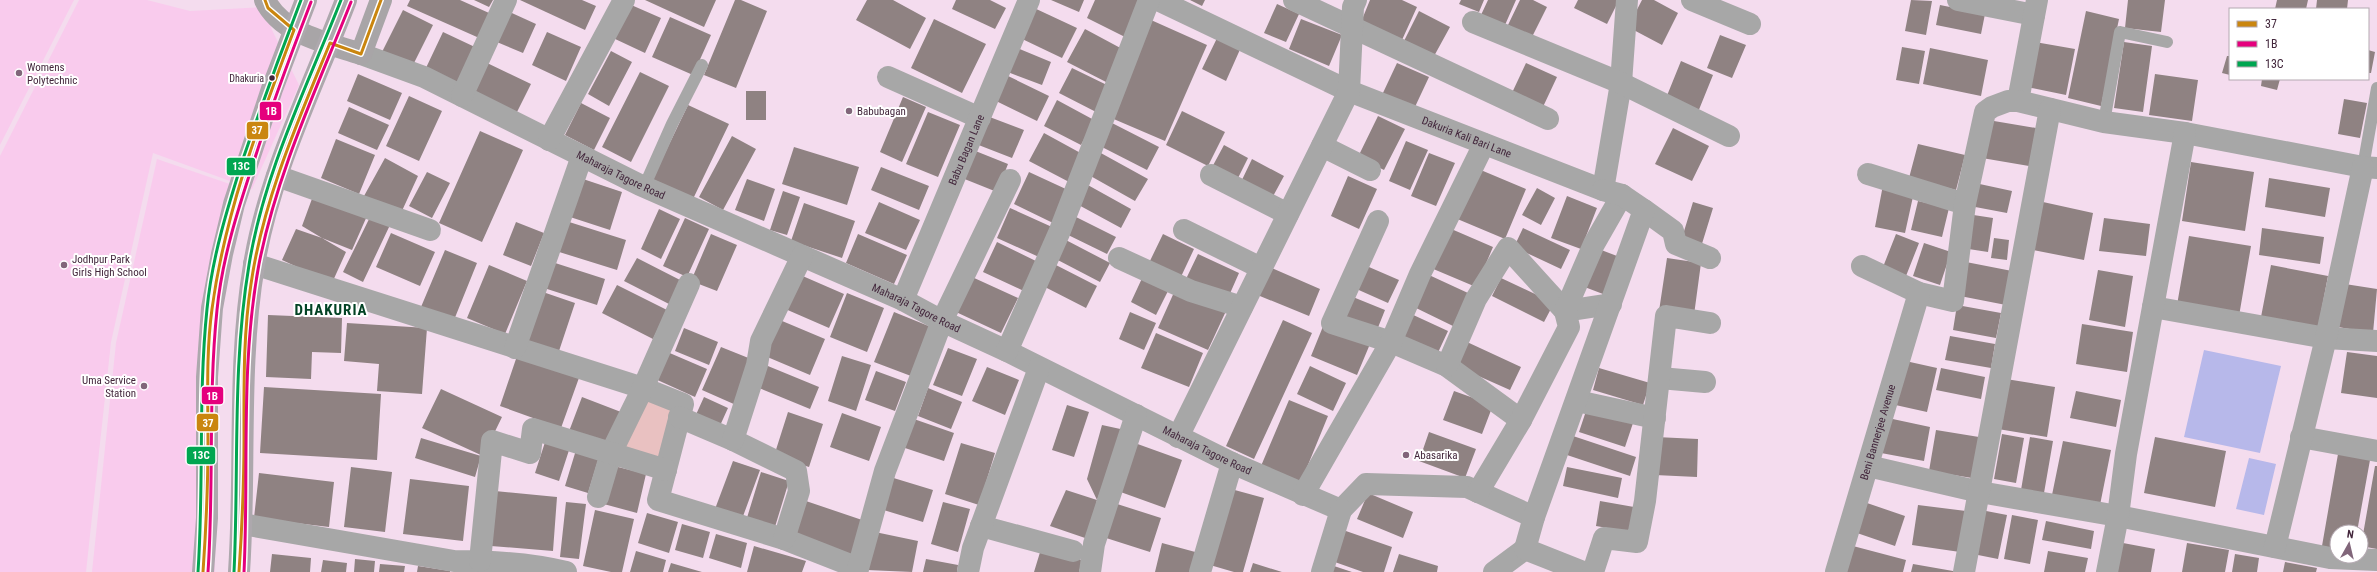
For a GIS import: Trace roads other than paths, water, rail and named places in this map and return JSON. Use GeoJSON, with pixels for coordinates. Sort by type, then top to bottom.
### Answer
{"type":"FeatureCollection","features":[{"type":"Feature","properties":{"kind":"main road"},"geometry":{"type":"LineString","coordinates":[[203,572],[207,518],[207,377],[212,308],[222,254],[234,204],[294,30],[306,0]]}},
{"type":"Feature","properties":{"kind":"main road"},"geometry":{"type":"LineString","coordinates":[[239,572],[242,524],[243,374],[254,264],[277,176],[346,0]]}},
{"type":"Feature","properties":{"kind":"street"},"geometry":{"type":"LineString","coordinates":[[265,0],[268,8],[294,30]]}},
{"type":"Feature","properties":{"kind":"street"},"geometry":{"type":"LineString","coordinates":[[361,54],[380,0]]}},
{"type":"Feature","properties":{"kind":"street"},"geometry":{"type":"LineString","coordinates":[[462,96],[506,0]]}},
{"type":"Feature","properties":{"kind":"street"},"geometry":{"type":"LineString","coordinates":[[549,140],[624,0]]}},
{"type":"Feature","properties":{"kind":"street","name":"Babu Bagan Lane"},"geometry":{"type":"LineString","coordinates":[[903,300],[1029,0]]}},
{"type":"Feature","properties":{"kind":"street"},"geometry":{"type":"LineString","coordinates":[[1007,351],[1059,233],[1149,0]]}},
{"type":"Feature","properties":{"kind":"street","name":"Dakuria Kali Bari Lane"},"geometry":{"type":"LineString","coordinates":[[1158,0],[1349,91],[1612,193],[1644,210],[1673,231],[1676,244],[1710,258]]}},
{"type":"Feature","properties":{"kind":"street"},"geometry":{"type":"LineString","coordinates":[[1294,0],[1548,119]]}},
{"type":"Feature","properties":{"kind":"street"},"geometry":{"type":"LineString","coordinates":[[1178,436],[1349,91],[1353,7],[1356,0]]}},
{"type":"Feature","properties":{"kind":"street"},"geometry":{"type":"LineString","coordinates":[[1565,311],[1594,244],[1612,193],[1627,0]]}},
{"type":"Feature","properties":{"kind":"street"},"geometry":{"type":"LineString","coordinates":[[1692,0],[1750,24]]}},
{"type":"Feature","properties":{"kind":"street"},"geometry":{"type":"LineString","coordinates":[[1958,0],[2036,8],[2018,102]]}},
{"type":"Feature","properties":{"kind":"street"},"geometry":{"type":"LineString","coordinates":[[1473,22],[1621,83],[1729,136]]}},
{"type":"Feature","properties":{"kind":"street","name":"Maharaja Tagore Road"},"geometry":{"type":"LineString","coordinates":[[294,30],[424,77],[644,187],[903,300],[942,322],[1007,351],[1232,463],[1303,495],[1341,510]]}},
{"type":"Feature","properties":{"kind":"street"},"geometry":{"type":"LineString","coordinates":[[888,77],[980,118]]}},
{"type":"Feature","properties":{"kind":"street"},"geometry":{"type":"LineString","coordinates":[[1862,266],[1919,293],[1953,301],[1965,204],[1985,112],[1992,107],[2008,101],[2104,122],[2185,134],[2370,167],[2301,437],[2275,547]]}},
{"type":"Feature","properties":{"kind":"street"},"geometry":{"type":"LineString","coordinates":[[1964,572],[2050,109]]}},
{"type":"Feature","properties":{"kind":"street"},"geometry":{"type":"LineString","coordinates":[[2107,572],[2118,516],[2126,454],[2185,134]]}},
{"type":"Feature","properties":{"kind":"street"},"geometry":{"type":"LineString","coordinates":[[1303,495],[1391,342],[1420,274],[1484,144]]}},
{"type":"Feature","properties":{"kind":"street"},"geometry":{"type":"LineString","coordinates":[[1322,146],[1370,170]]}},
{"type":"Feature","properties":{"kind":"street"},"geometry":{"type":"LineString","coordinates":[[515,348],[582,156]]}},
{"type":"Feature","properties":{"kind":"street"},"geometry":{"type":"LineString","coordinates":[[1868,174],[1965,204]]}},
{"type":"Feature","properties":{"kind":"street"},"geometry":{"type":"LineString","coordinates":[[1212,175],[1288,214]]}},
{"type":"Feature","properties":{"kind":"street"},"geometry":{"type":"LineString","coordinates":[[277,176],[430,230]]}},
{"type":"Feature","properties":{"kind":"street"},"geometry":{"type":"LineString","coordinates":[[254,264],[643,388],[683,404],[658,500],[784,538],[858,570],[885,471],[942,322],[1010,180]]}},
{"type":"Feature","properties":{"kind":"street"},"geometry":{"type":"LineString","coordinates":[[1494,572],[1525,549],[1534,517],[1577,401],[1644,210]]}},
{"type":"Feature","properties":{"kind":"street"},"geometry":{"type":"LineString","coordinates":[[1378,221],[1332,323],[1391,342],[1447,366],[1520,420]]}},
{"type":"Feature","properties":{"kind":"street"},"geometry":{"type":"LineString","coordinates":[[1184,230],[1261,268]]}},
{"type":"Feature","properties":{"kind":"street"},"geometry":{"type":"LineString","coordinates":[[1447,366],[1476,299],[1508,248],[1565,311],[1569,327],[1520,420],[1478,492]]}},
{"type":"Feature","properties":{"kind":"street"},"geometry":{"type":"LineString","coordinates":[[733,440],[757,365],[761,341],[802,256]]}},
{"type":"Feature","properties":{"kind":"street"},"geometry":{"type":"LineString","coordinates":[[1119,258],[1191,291],[1242,307]]}},
{"type":"Feature","properties":{"kind":"street"},"geometry":{"type":"LineString","coordinates":[[598,497],[610,453],[643,388],[689,284]]}},
{"type":"Feature","properties":{"kind":"street","name":"Beni Bannerjee Avenue"},"geometry":{"type":"LineString","coordinates":[[1836,572],[1919,293]]}},
{"type":"Feature","properties":{"kind":"street"},"geometry":{"type":"LineString","coordinates":[[1565,311],[1611,304]]}},
{"type":"Feature","properties":{"kind":"street"},"geometry":{"type":"LineString","coordinates":[[2153,307],[2326,338],[2377,341]]}},
{"type":"Feature","properties":{"kind":"street"},"geometry":{"type":"LineString","coordinates":[[1594,572],[1604,538],[1638,542],[1646,502],[1666,316],[1710,323]]}},
{"type":"Feature","properties":{"kind":"street"},"geometry":{"type":"LineString","coordinates":[[968,572],[981,526],[1039,368]]}},
{"type":"Feature","properties":{"kind":"street"},"geometry":{"type":"LineString","coordinates":[[1660,378],[1705,382]]}},
{"type":"Feature","properties":{"kind":"street"},"geometry":{"type":"LineString","coordinates":[[1577,401],[1655,418]]}},
{"type":"Feature","properties":{"kind":"street"},"geometry":{"type":"LineString","coordinates":[[1090,572],[1094,544],[1136,415]]}},
{"type":"Feature","properties":{"kind":"street"},"geometry":{"type":"LineString","coordinates":[[679,417],[733,440],[796,471],[799,491],[784,538]]}},
{"type":"Feature","properties":{"kind":"street"},"geometry":{"type":"LineString","coordinates":[[480,561],[492,442],[530,453],[532,429],[666,470]]}},
{"type":"Feature","properties":{"kind":"street"},"geometry":{"type":"LineString","coordinates":[[2301,437],[2377,451]]}},
{"type":"Feature","properties":{"kind":"street"},"geometry":{"type":"LineString","coordinates":[[1200,572],[1232,463]]}},
{"type":"Feature","properties":{"kind":"street"},"geometry":{"type":"LineString","coordinates":[[1868,466],[1980,492],[2118,516],[2330,558],[2377,560]]}},
{"type":"Feature","properties":{"kind":"street"},"geometry":{"type":"LineString","coordinates":[[1322,572],[1341,510],[1366,484],[1467,487],[1534,517]]}},
{"type":"Feature","properties":{"kind":"street"},"geometry":{"type":"LineString","coordinates":[[242,524],[454,561],[480,561],[546,567],[566,572]]}},
{"type":"Feature","properties":{"kind":"street"},"geometry":{"type":"LineString","coordinates":[[981,526],[1073,551]]}},
{"type":"Feature","properties":{"kind":"street"},"geometry":{"type":"LineString","coordinates":[[1525,549],[1583,572]]}},
{"type":"Feature","properties":{"kind":"lane"},"geometry":{"type":"LineString","coordinates":[[2104,122],[2120,32],[2167,42]]}},
{"type":"Feature","properties":{"kind":"lane"},"geometry":{"type":"LineString","coordinates":[[644,187],[672,124],[702,65]]}},
{"type":"Feature","properties":{"kind":"lane"},"geometry":{"type":"LineString","coordinates":[[2370,167],[2377,88]]}},
{"type":"Feature","properties":{"kind":"water"},"geometry":{"type":"Polygon","coordinates":[[[2204,350],[2281,366],[2260,453],[2184,437],[2204,350]]]}},
{"type":"Feature","properties":{"kind":"water"},"geometry":{"type":"Polygon","coordinates":[[[2249,458],[2276,464],[2264,515],[2236,509],[2249,458]]]}},
{"type":"Feature","properties":{"kind":"place","name":"Womens Polytechnic"},"geometry":{"type":"Point","coordinates":[19,73]}},
{"type":"Feature","properties":{"kind":"place","name":"Dhakuria"},"geometry":{"type":"Point","coordinates":[272,78]}},
{"type":"Feature","properties":{"kind":"place","name":"Babubagan"},"geometry":{"type":"Point","coordinates":[849,111]}},
{"type":"Feature","properties":{"kind":"place","name":"Jodhpur Park Girls High School"},"geometry":{"type":"Point","coordinates":[64,265]}},
{"type":"Feature","properties":{"kind":"place","name":"Uma Service Station"},"geometry":{"type":"Point","coordinates":[144,386]}},
{"type":"Feature","properties":{"kind":"place","name":"Abasarika"},"geometry":{"type":"Point","coordinates":[1406,455]}},
{"type":"Feature","properties":{"kind":"district","name":"DHAKURIA"},"geometry":{"type":"Point","coordinates":[331,310]}}]}
